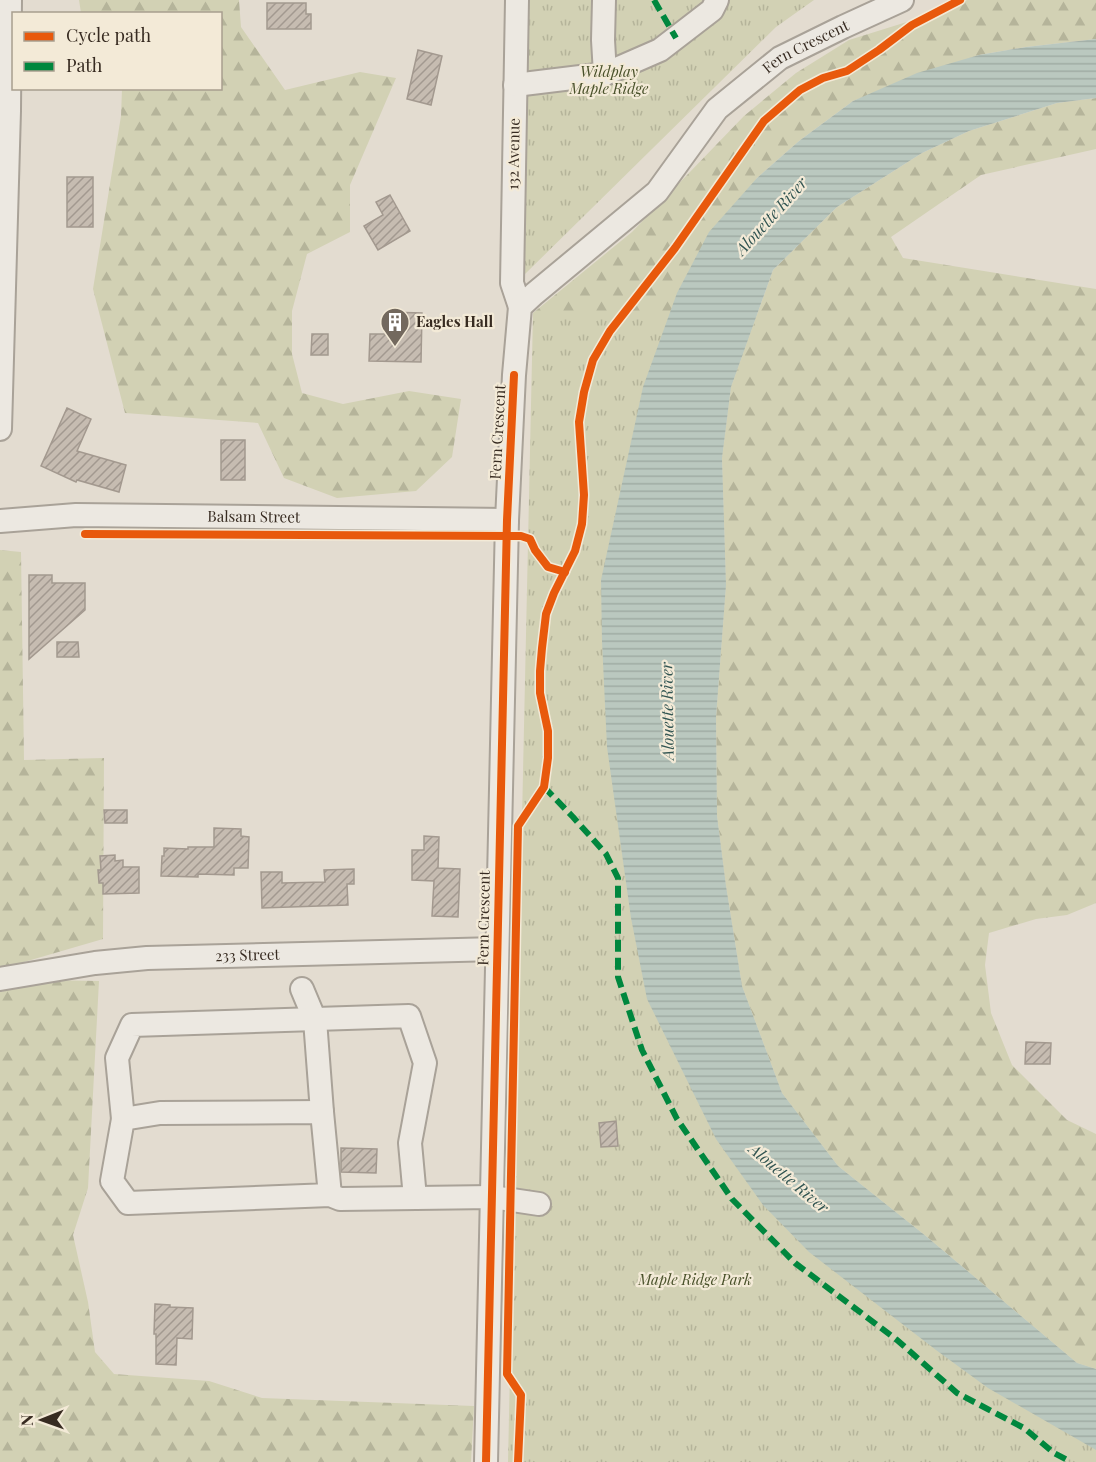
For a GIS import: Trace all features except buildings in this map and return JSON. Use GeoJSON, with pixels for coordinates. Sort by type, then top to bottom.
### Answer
{"type":"FeatureCollection","features":[{"type":"Feature","properties":{"kind":"street"},"geometry":{"type":"LineString","coordinates":[[0,429],[5,111],[10,0]]}},
{"type":"Feature","properties":{"kind":"street","name":"132 Avenue"},"geometry":{"type":"LineString","coordinates":[[517,0],[512,283],[520,307]]}},
{"type":"Feature","properties":{"kind":"street"},"geometry":{"type":"LineString","coordinates":[[604,0],[605,74]]}},
{"type":"Feature","properties":{"kind":"street"},"geometry":{"type":"LineString","coordinates":[[515,85],[605,74],[660,50],[712,10],[717,0]]}},
{"type":"Feature","properties":{"kind":"street","name":"Fern Crescent"},"geometry":{"type":"LineString","coordinates":[[486,1462],[507,520],[514,375],[520,307],[657,192],[717,109],[780,58],[902,0]]}},
{"type":"Feature","properties":{"kind":"street","name":"Balsam Street"},"geometry":{"type":"LineString","coordinates":[[0,521],[76,515],[507,520]]}},
{"type":"Feature","properties":{"kind":"street","name":"233 Street"},"geometry":{"type":"LineString","coordinates":[[0,979],[95,963],[147,958],[497,949]]}},
{"type":"Feature","properties":{"kind":"street"},"geometry":{"type":"LineString","coordinates":[[302,989],[315,1020],[330,1195]]}},
{"type":"Feature","properties":{"kind":"street"},"geometry":{"type":"LineString","coordinates":[[415,1198],[410,1143],[425,1063],[409,1016],[132,1025],[117,1058],[123,1119],[111,1181],[128,1203],[330,1195],[340,1199],[492,1197],[539,1204]]}},
{"type":"Feature","properties":{"kind":"street"},"geometry":{"type":"LineString","coordinates":[[123,1119],[160,1113],[322,1112]]}},
{"type":"Feature","properties":{"kind":"green space"},"geometry":{"type":"Polygon","coordinates":[[[79,0],[239,0],[241,27],[285,90],[360,72],[396,78],[350,185],[350,232],[307,254],[292,311],[292,354],[302,393],[343,404],[409,391],[461,399],[452,457],[416,491],[337,498],[284,478],[258,423],[125,413],[93,289],[121,116],[122,90],[222,90],[222,12],[81,12],[79,0]]]}},
{"type":"Feature","properties":{"kind":"green space","name":"Wildplay Maple Ridge"},"geometry":{"type":"Polygon","coordinates":[[[528,0],[814,0],[776,27],[523,276],[528,0]]]}},
{"type":"Feature","properties":{"kind":"green space"},"geometry":{"type":"Polygon","coordinates":[[[967,0],[1096,0],[1096,39],[979,55],[853,101],[799,141],[757,178],[533,543],[533,313],[632,232],[744,116],[796,73],[849,40],[958,6],[967,0]]]}},
{"type":"Feature","properties":{"kind":"green space"},"geometry":{"type":"Polygon","coordinates":[[[1096,98],[1096,149],[981,175],[891,237],[903,258],[1096,289],[1096,903],[1067,915],[1036,919],[989,933],[985,965],[991,1013],[1012,1065],[1067,1120],[1096,1134],[1096,1369],[1077,1363],[927,1237],[838,1166],[782,1093],[742,986],[717,816],[716,717],[726,585],[722,458],[731,387],[773,270],[837,207],[922,153],[969,131],[1057,103],[1096,98]]]}},
{"type":"Feature","properties":{"kind":"green space","name":"Maple Ridge Park"},"geometry":{"type":"Polygon","coordinates":[[[533,313],[757,315],[731,387],[722,458],[726,585],[716,717],[717,816],[742,986],[782,1093],[838,1166],[927,1237],[1077,1363],[1096,1369],[1096,1462],[508,1462],[533,313]]]}},
{"type":"Feature","properties":{"kind":"green space"},"geometry":{"type":"Polygon","coordinates":[[[0,550],[21,552],[24,760],[104,758],[103,939],[0,969],[0,550]]]}},
{"type":"Feature","properties":{"kind":"green space"},"geometry":{"type":"Polygon","coordinates":[[[43,980],[99,981],[88,1188],[73,1235],[88,1302],[95,1352],[114,1374],[209,1381],[262,1398],[474,1406],[471,1462],[0,1462],[0,992],[43,980]]]}},
{"type":"Feature","properties":{"kind":"water","name":"Alouette River"},"geometry":{"type":"Polygon","coordinates":[[[1096,39],[1096,98],[1057,103],[969,131],[922,153],[837,207],[773,270],[731,387],[722,458],[726,585],[716,717],[717,816],[742,986],[782,1093],[838,1166],[927,1237],[1077,1363],[1096,1369],[1096,1450],[988,1388],[809,1252],[763,1205],[716,1139],[647,999],[631,918],[607,747],[601,580],[643,387],[677,293],[709,232],[757,178],[799,141],[853,101],[917,73],[979,55],[1096,39]]]}},
{"type":"Feature","properties":{"kind":"marked path"},"geometry":{"type":"LineString","coordinates":[[654,0],[676,38]]}},
{"type":"Feature","properties":{"kind":"marked path"},"geometry":{"type":"LineString","coordinates":[[544,787],[606,854],[618,878],[618,977],[642,1050],[677,1119],[732,1199],[795,1263],[897,1340],[957,1393],[1024,1428],[1054,1453],[1071,1462]]}},
{"type":"Feature","properties":{"kind":"cycle path"},"geometry":{"type":"LineString","coordinates":[[518,1462],[521,1395],[507,1374],[518,826],[544,787],[548,758],[548,731],[540,693],[542,648],[546,614],[575,551],[582,524],[584,495],[579,422],[593,360],[610,331],[675,248],[764,121],[800,90],[823,78],[847,71],[912,25],[960,0]]}},
{"type":"Feature","properties":{"kind":"cycle path"},"geometry":{"type":"LineString","coordinates":[[486,1462],[507,520],[514,375]]}},
{"type":"Feature","properties":{"kind":"cycle path"},"geometry":{"type":"LineString","coordinates":[[85,534],[521,536],[530,539],[548,567],[565,572]]}},
{"type":"Feature","properties":{"kind":"place","name":"Eagles Hall"},"geometry":{"type":"Point","coordinates":[395,348]}}]}
